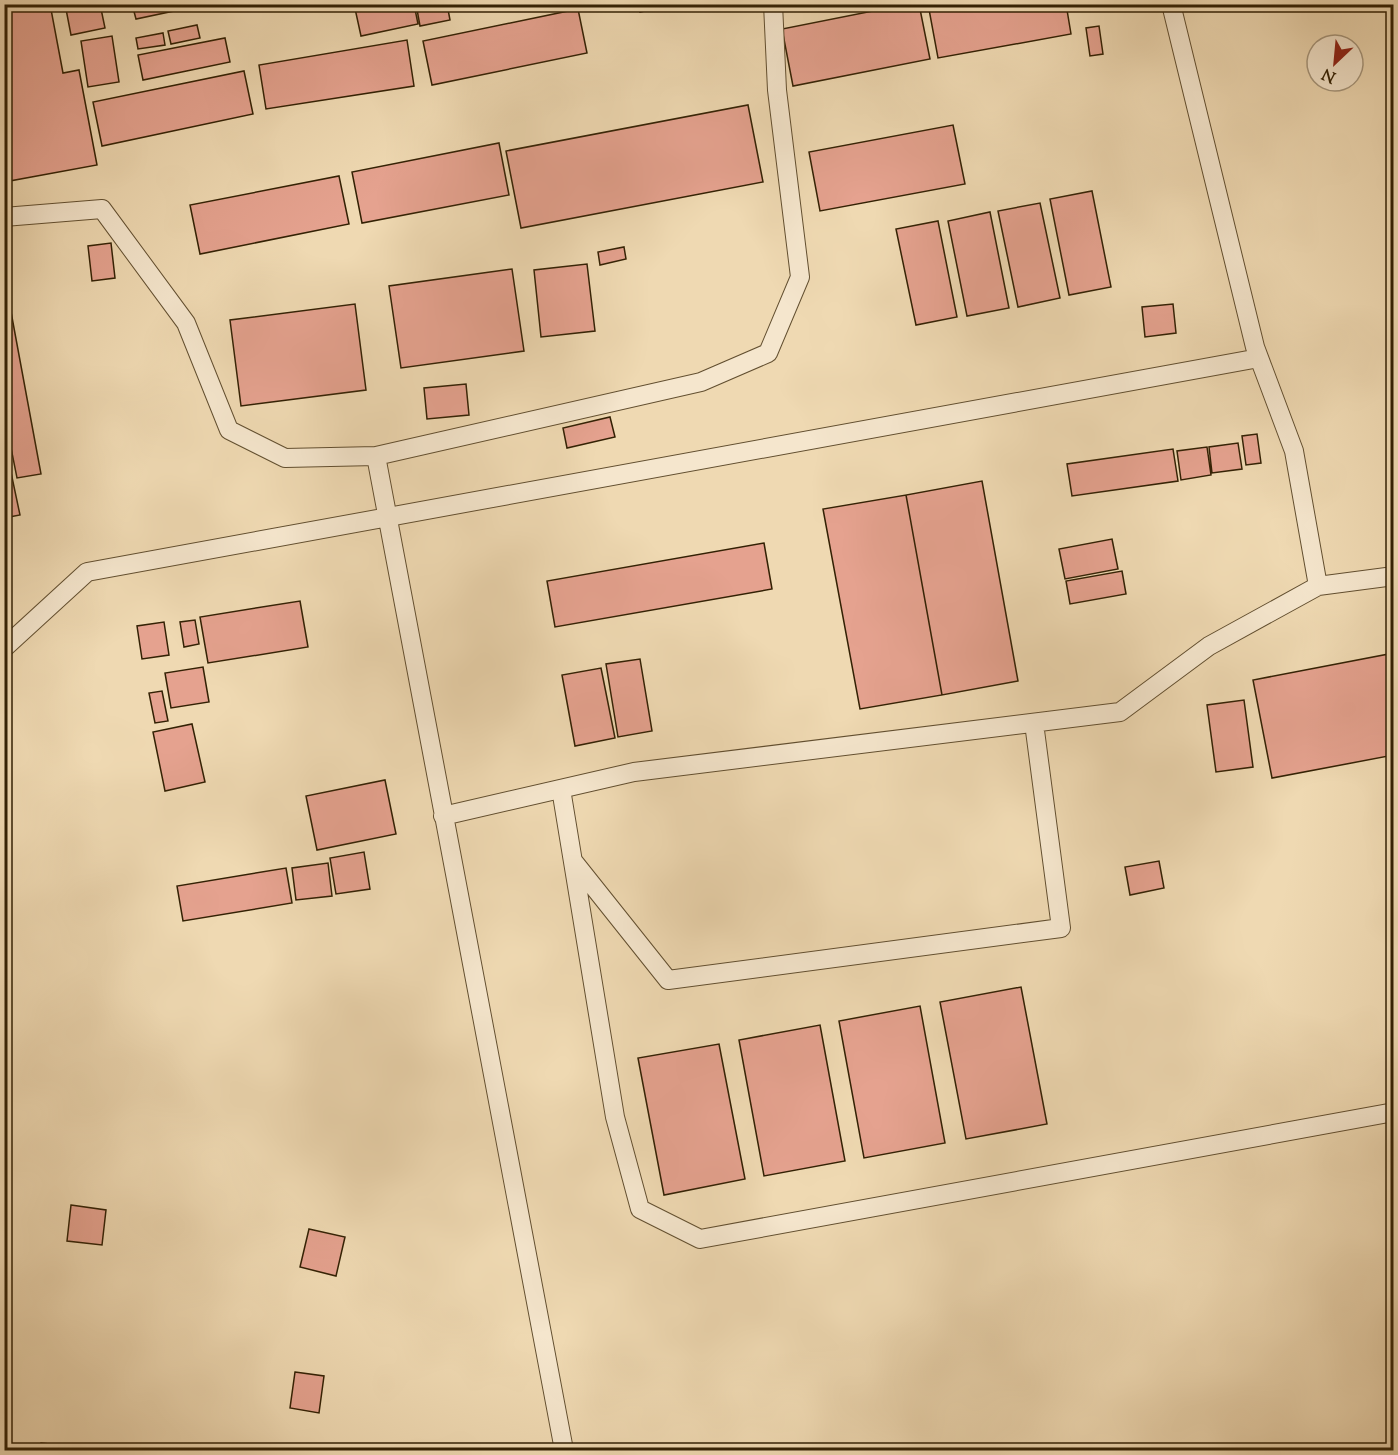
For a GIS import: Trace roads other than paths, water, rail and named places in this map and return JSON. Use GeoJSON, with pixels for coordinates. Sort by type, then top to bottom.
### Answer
{"type":"FeatureCollection","features":[{"type":"Feature","properties":{"kind":"lane"},"geometry":{"type":"LineString","coordinates":[[4,217],[102,209],[186,323],[229,430],[285,458],[376,456],[701,382],[768,353],[800,277],[777,90],[773,4]]}},
{"type":"Feature","properties":{"kind":"lane"},"geometry":{"type":"LineString","coordinates":[[1172,4],[1252,335],[1294,452],[1318,586]]}},
{"type":"Feature","properties":{"kind":"lane"},"geometry":{"type":"LineString","coordinates":[[4,648],[87,572],[1259,358]]}},
{"type":"Feature","properties":{"kind":"lane"},"geometry":{"type":"LineString","coordinates":[[376,456],[564,1450]]}},
{"type":"Feature","properties":{"kind":"lane"},"geometry":{"type":"LineString","coordinates":[[443,816],[634,772],[1120,712],[1209,646],[1318,586],[1394,576]]}},
{"type":"Feature","properties":{"kind":"lane"},"geometry":{"type":"LineString","coordinates":[[573,860],[668,980],[1061,928],[1034,723]]}},
{"type":"Feature","properties":{"kind":"lane"},"geometry":{"type":"LineString","coordinates":[[561,789],[615,1117],[640,1209],[700,1239],[1394,1113]]}}]}
